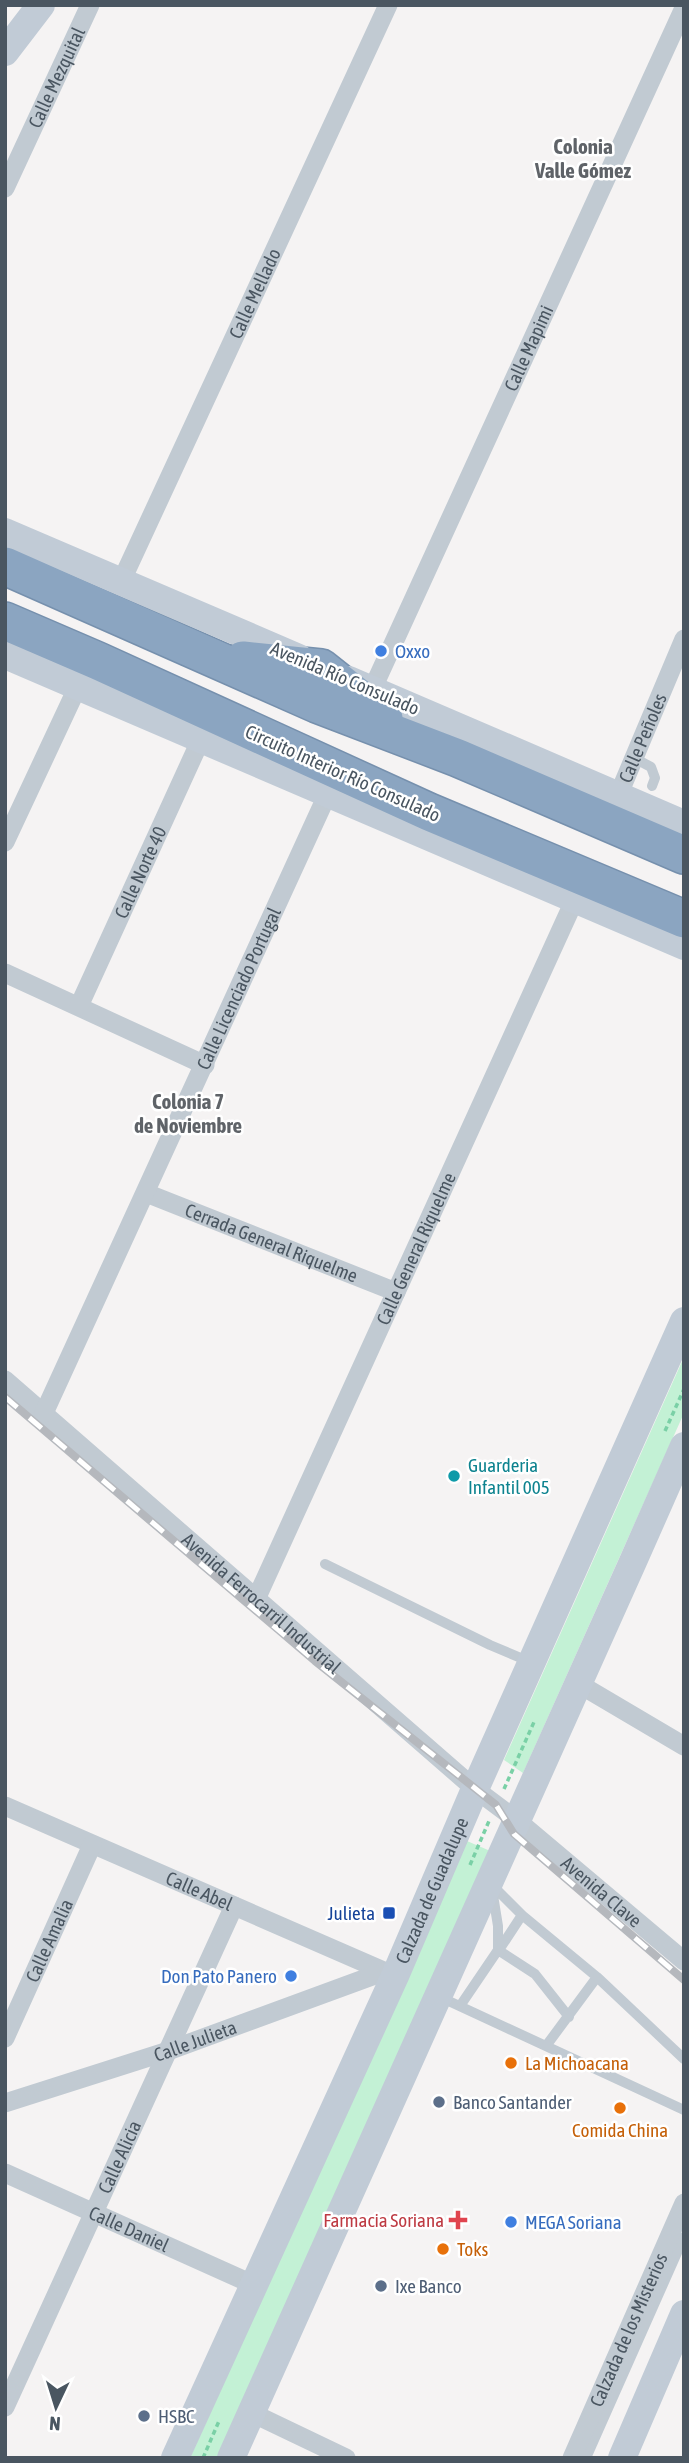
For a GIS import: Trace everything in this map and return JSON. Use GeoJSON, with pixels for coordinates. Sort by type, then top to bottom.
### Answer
{"type":"FeatureCollection","features":[{"type":"Feature","properties":{"kind":"highway"},"geometry":{"type":"LineString","coordinates":[[5,565],[328,708],[409,739],[684,855]]}},
{"type":"Feature","properties":{"kind":"highway","name":"Circuito Interior Río Consulado"},"geometry":{"type":"LineString","coordinates":[[5,621],[208,727],[382,791],[684,919]]}},
{"type":"Feature","properties":{"kind":"highway"},"geometry":{"type":"LineString","coordinates":[[208,656],[321,668],[409,739]]}},
{"type":"Feature","properties":{"kind":"highway"},"geometry":{"type":"LineString","coordinates":[[208,727],[275,771],[382,791]]}},
{"type":"Feature","properties":{"kind":"main road"},"geometry":{"type":"LineString","coordinates":[[5,52],[41,5]]}},
{"type":"Feature","properties":{"kind":"main road","name":"Avenida Río Consulado"},"geometry":{"type":"LineString","coordinates":[[5,532],[684,824]]}},
{"type":"Feature","properties":{"kind":"main road"},"geometry":{"type":"LineString","coordinates":[[5,654],[78,686],[208,727]]}},
{"type":"Feature","properties":{"kind":"main road"},"geometry":{"type":"LineString","coordinates":[[275,771],[684,946]]}},
{"type":"Feature","properties":{"kind":"main road","name":"Calzada de Guadalupe"},"geometry":{"type":"LineString","coordinates":[[175,2458],[389,1974],[532,1663],[684,1321]]}},
{"type":"Feature","properties":{"kind":"main road"},"geometry":{"type":"LineString","coordinates":[[231,2458],[449,2001],[491,1884],[684,1446]]}},
{"type":"Feature","properties":{"kind":"main road"},"geometry":{"type":"LineString","coordinates":[[622,2458],[684,2314]]}},
{"type":"Feature","properties":{"kind":"street","name":"Calle Mezquital"},"geometry":{"type":"LineString","coordinates":[[5,188],[90,5]]}},
{"type":"Feature","properties":{"kind":"street","name":"Calle Mellado"},"geometry":{"type":"LineString","coordinates":[[121,582],[388,5]]}},
{"type":"Feature","properties":{"kind":"street","name":"Calle Mapimi"},"geometry":{"type":"LineString","coordinates":[[372,690],[684,8]]}},
{"type":"Feature","properties":{"kind":"street","name":"Calle Peñoles"},"geometry":{"type":"LineString","coordinates":[[618,796],[684,639]]}},
{"type":"Feature","properties":{"kind":"street"},"geometry":{"type":"LineString","coordinates":[[5,842],[78,686]]}},
{"type":"Feature","properties":{"kind":"street","name":"Calle Norte 40"},"geometry":{"type":"LineString","coordinates":[[79,1006],[208,727]]}},
{"type":"Feature","properties":{"kind":"street","name":"Calle Licenciado Portugal"},"geometry":{"type":"LineString","coordinates":[[44,1413],[328,793]]}},
{"type":"Feature","properties":{"kind":"street","name":"Calle General Riquelme"},"geometry":{"type":"LineString","coordinates":[[257,1597],[575,899]]}},
{"type":"Feature","properties":{"kind":"street"},"geometry":{"type":"LineString","coordinates":[[5,973],[205,1065]]}},
{"type":"Feature","properties":{"kind":"street","name":"Cerrada General Riquelme"},"geometry":{"type":"LineString","coordinates":[[146,1193],[396,1292]]}},
{"type":"Feature","properties":{"kind":"street","name":"Avenida Ferrocarril Industrial"},"geometry":{"type":"LineString","coordinates":[[5,1380],[475,1789],[519,1822]]}},
{"type":"Feature","properties":{"kind":"street"},"geometry":{"type":"LineString","coordinates":[[579,1684],[684,1746]]}},
{"type":"Feature","properties":{"kind":"street","name":"Calle Abel"},"geometry":{"type":"LineString","coordinates":[[5,1806],[389,1974]]}},
{"type":"Feature","properties":{"kind":"street","name":"Avenida Clave"},"geometry":{"type":"LineString","coordinates":[[519,1822],[684,1961]]}},
{"type":"Feature","properties":{"kind":"street","name":"Calle Amalia"},"geometry":{"type":"LineString","coordinates":[[5,2038],[92,1844]]}},
{"type":"Feature","properties":{"kind":"street","name":"Calle Alicia"},"geometry":{"type":"LineString","coordinates":[[5,2407],[233,1906]]}},
{"type":"Feature","properties":{"kind":"street","name":"Calle Julieta"},"geometry":{"type":"LineString","coordinates":[[5,2103],[165,2052],[389,1974]]}},
{"type":"Feature","properties":{"kind":"street","name":"Calle Daniel"},"geometry":{"type":"LineString","coordinates":[[5,2173],[252,2284]]}},
{"type":"Feature","properties":{"kind":"street","name":"Calzada de los Misterios"},"geometry":{"type":"LineString","coordinates":[[572,2458],[684,2203]]}},
{"type":"Feature","properties":{"kind":"street"},"geometry":{"type":"LineString","coordinates":[[252,2413],[346,2458]]}},
{"type":"Feature","properties":{"kind":"lane"},"geometry":{"type":"LineString","coordinates":[[634,758],[651,767],[654,772],[652,786]]}},
{"type":"Feature","properties":{"kind":"lane"},"geometry":{"type":"LineString","coordinates":[[325,1564],[532,1663]]}},
{"type":"Feature","properties":{"kind":"lane"},"geometry":{"type":"LineString","coordinates":[[491,1884],[522,1915],[597,1977],[684,2059]]}},
{"type":"Feature","properties":{"kind":"lane"},"geometry":{"type":"LineString","coordinates":[[491,1884],[498,1926],[498,1950]]}},
{"type":"Feature","properties":{"kind":"lane"},"geometry":{"type":"LineString","coordinates":[[522,1915],[498,1950],[449,2001],[684,2110]]}},
{"type":"Feature","properties":{"kind":"lane"},"geometry":{"type":"LineString","coordinates":[[498,1950],[535,1974],[569,2017]]}},
{"type":"Feature","properties":{"kind":"lane"},"geometry":{"type":"LineString","coordinates":[[546,2046],[597,1977]]}},
{"type":"Feature","properties":{"kind":"lane"},"geometry":{"type":"LineString","coordinates":[[586,2458],[684,2237]]}},
{"type":"Feature","properties":{"kind":"green space"},"geometry":{"type":"Polygon","coordinates":[[[684,1357],[684,1413],[523,1773],[504,1760],[684,1357]]]}},
{"type":"Feature","properties":{"kind":"green space"},"geometry":{"type":"Polygon","coordinates":[[[467,1841],[495,1853],[218,2458],[190,2458],[467,1841]]]}},
{"type":"Feature","properties":{"kind":"railway"},"geometry":{"type":"LineString","coordinates":[[5,1397],[315,1661],[496,1805],[514,1834],[684,1980]]}},
{"type":"Feature","properties":{"kind":"place","name":"Oxxo"},"geometry":{"type":"Point","coordinates":[381,651]}},
{"type":"Feature","properties":{"kind":"place","name":"Guarderia Infantil 005"},"geometry":{"type":"Point","coordinates":[454,1476]}},
{"type":"Feature","properties":{"kind":"place","name":"Julieta"},"geometry":{"type":"Point","coordinates":[389,1913]}},
{"type":"Feature","properties":{"kind":"place","name":"Don Pato Panero"},"geometry":{"type":"Point","coordinates":[291,1976]}},
{"type":"Feature","properties":{"kind":"place","name":"La Michoacana"},"geometry":{"type":"Point","coordinates":[511,2063]}},
{"type":"Feature","properties":{"kind":"place","name":"Banco Santander"},"geometry":{"type":"Point","coordinates":[439,2102]}},
{"type":"Feature","properties":{"kind":"place","name":"Comida China"},"geometry":{"type":"Point","coordinates":[620,2108]}},
{"type":"Feature","properties":{"kind":"place","name":"Farmacia Soriana"},"geometry":{"type":"Point","coordinates":[458,2220]}},
{"type":"Feature","properties":{"kind":"place","name":"MEGA Soriana"},"geometry":{"type":"Point","coordinates":[511,2222]}},
{"type":"Feature","properties":{"kind":"place","name":"Toks"},"geometry":{"type":"Point","coordinates":[443,2249]}},
{"type":"Feature","properties":{"kind":"place","name":"Ixe Banco"},"geometry":{"type":"Point","coordinates":[381,2286]}},
{"type":"Feature","properties":{"kind":"place","name":"HSBC"},"geometry":{"type":"Point","coordinates":[144,2416]}},
{"type":"Feature","properties":{"kind":"district","name":"Colonia Valle Gómez"},"geometry":{"type":"Point","coordinates":[583,159]}},
{"type":"Feature","properties":{"kind":"district","name":"Colonia 7 de Noviembre"},"geometry":{"type":"Point","coordinates":[188,1114]}}]}
